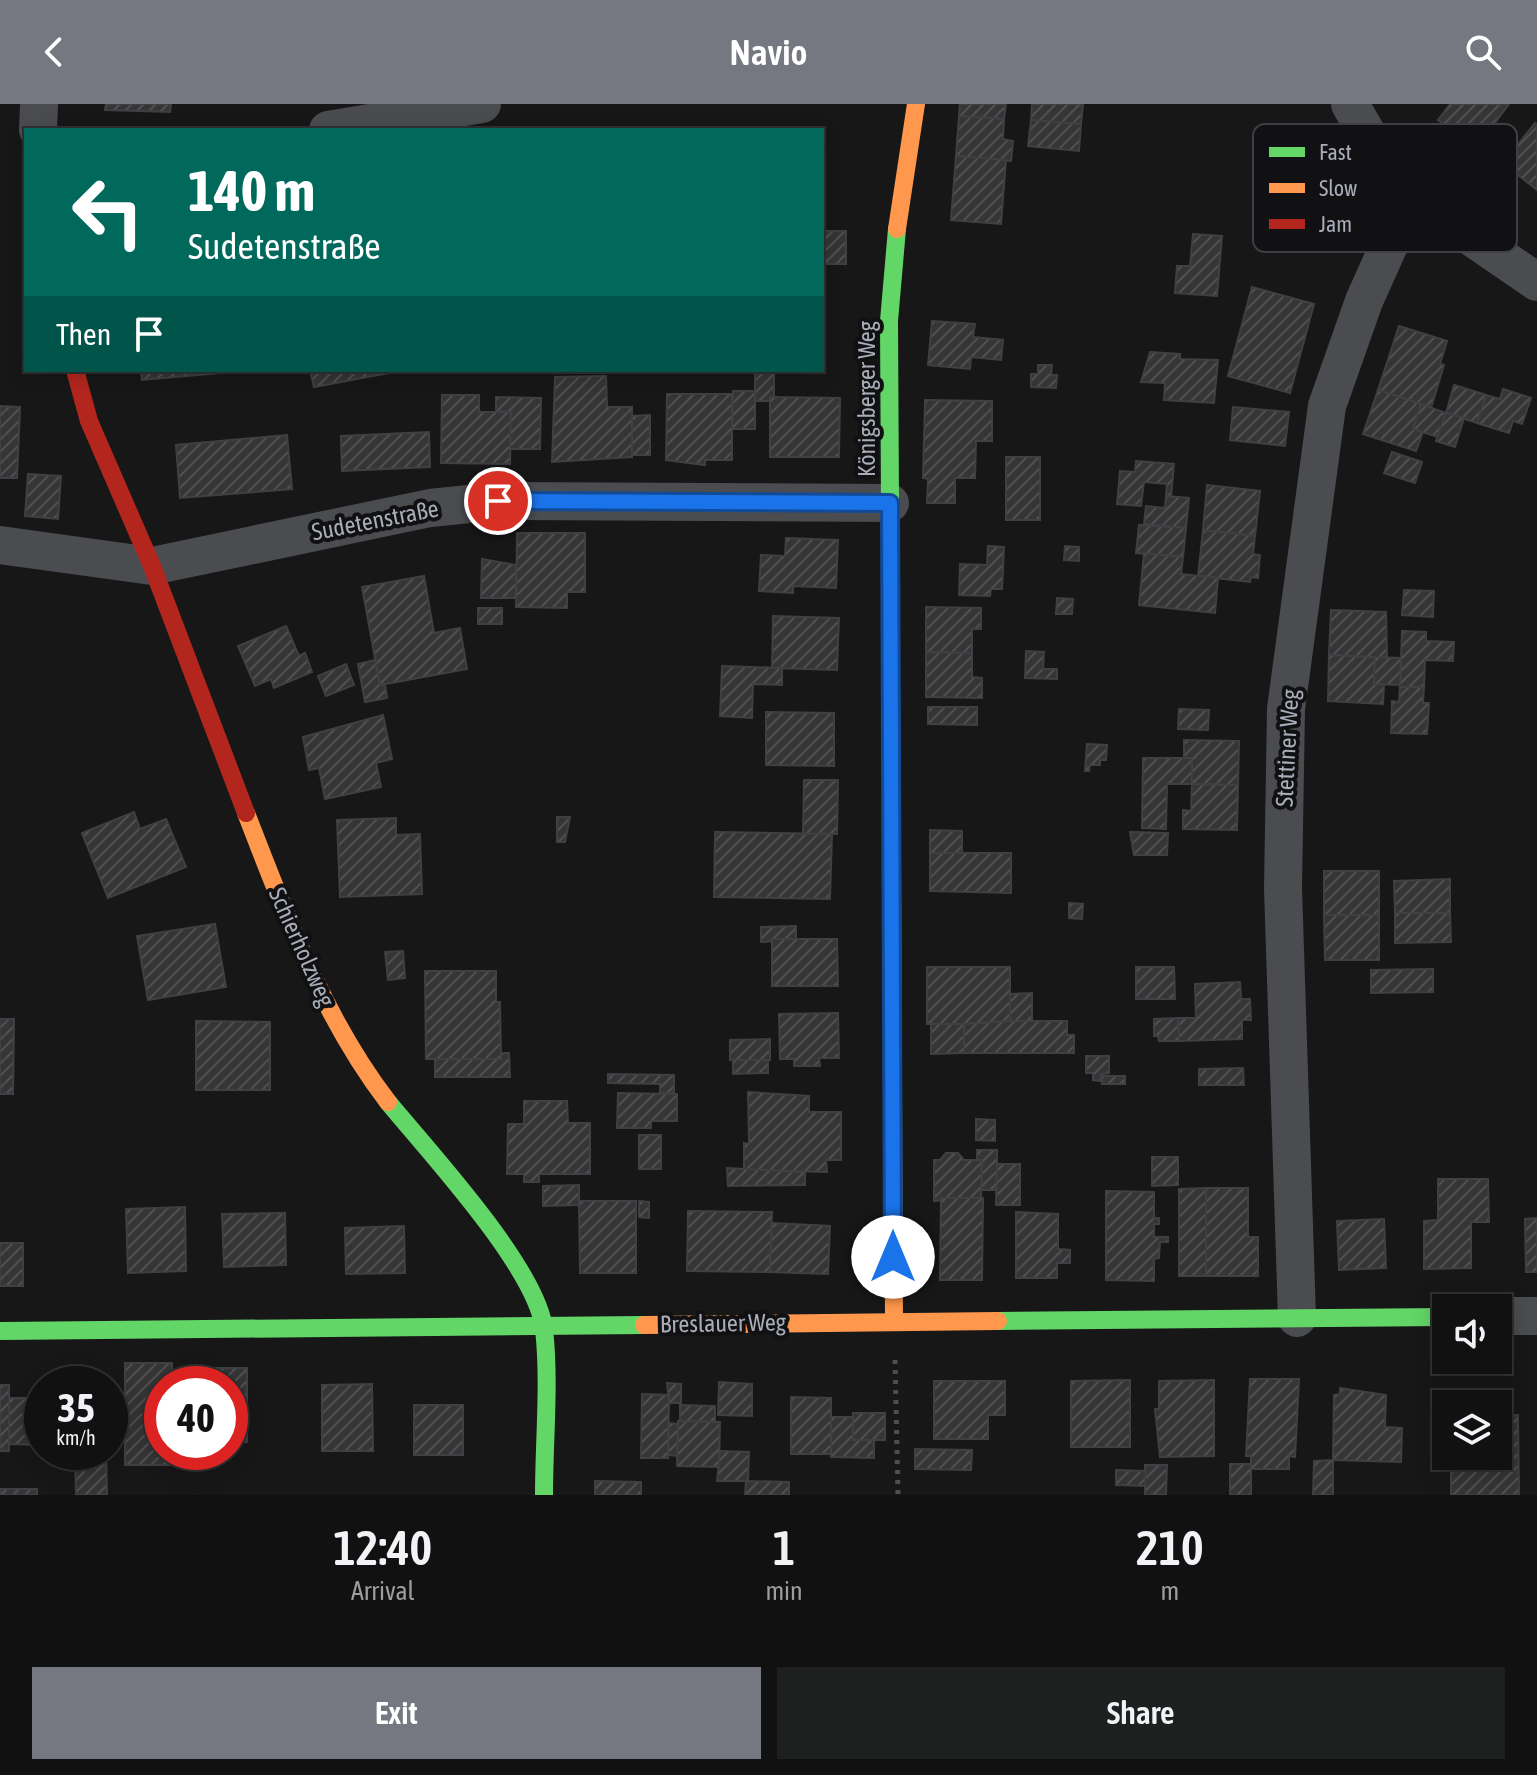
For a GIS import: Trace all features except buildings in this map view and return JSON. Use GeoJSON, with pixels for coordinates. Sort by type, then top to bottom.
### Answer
{"type":"FeatureCollection","features":[{"type":"Feature","properties":{"kind":"street"},"geometry":{"type":"LineString","coordinates":[[38,128],[39,104]]}},
{"type":"Feature","properties":{"kind":"street"},"geometry":{"type":"LineString","coordinates":[[340,128],[482,104]]}},
{"type":"Feature","properties":{"kind":"street","name":"Königsberger Weg"},"geometry":{"type":"LineString","coordinates":[[894,1320],[889,321],[899,205],[916,104]]}},
{"type":"Feature","properties":{"kind":"street"},"geometry":{"type":"LineString","coordinates":[[1350,104],[1361,124]]}},
{"type":"Feature","properties":{"kind":"street","name":"Stettiner Weg"},"geometry":{"type":"LineString","coordinates":[[1297,1318],[1283,888],[1286,709],[1327,406],[1364,301],[1386,252]]}},
{"type":"Feature","properties":{"kind":"street"},"geometry":{"type":"LineString","coordinates":[[1493,252],[1537,282]]}},
{"type":"Feature","properties":{"kind":"street","name":"Schierholzweg"},"geometry":{"type":"LineString","coordinates":[[76,372],[89,421],[152,566],[292,932],[332,1016],[385,1099],[488,1224],[523,1276],[544,1326],[544,1495]]}},
{"type":"Feature","properties":{"kind":"street","name":"Sudetenstraße"},"geometry":{"type":"LineString","coordinates":[[0,545],[152,566],[430,508],[498,501],[890,503]]}},
{"type":"Feature","properties":{"kind":"street"},"geometry":{"type":"LineString","coordinates":[[1512,1316],[1537,1316]]}},
{"type":"Feature","properties":{"kind":"street","name":"Breslauer Weg"},"geometry":{"type":"LineString","coordinates":[[0,1331],[1432,1317]]}},
{"type":"Feature","properties":{"kind":"path"},"geometry":{"type":"LineString","coordinates":[[894,1320],[898,1495]]}},
{"type":"Feature","properties":{"kind":"traffic: fast"},"geometry":{"type":"LineString","coordinates":[[892,864],[889,321],[897,229]]}},
{"type":"Feature","properties":{"kind":"traffic: fast"},"geometry":{"type":"LineString","coordinates":[[388,1102],[479,1211],[522,1275],[537,1304],[544,1329],[547,1370],[544,1495]]}},
{"type":"Feature","properties":{"kind":"traffic: fast"},"geometry":{"type":"LineString","coordinates":[[998,1321],[1432,1317]]}},
{"type":"Feature","properties":{"kind":"traffic: fast"},"geometry":{"type":"LineString","coordinates":[[0,1331],[644,1325]]}},
{"type":"Feature","properties":{"kind":"traffic: slow"},"geometry":{"type":"LineString","coordinates":[[897,229],[916,104]]}},
{"type":"Feature","properties":{"kind":"traffic: slow"},"geometry":{"type":"LineString","coordinates":[[246,813],[324,999],[343,1035],[388,1102]]}},
{"type":"Feature","properties":{"kind":"traffic: slow"},"geometry":{"type":"LineString","coordinates":[[892,864],[894,1320]]}},
{"type":"Feature","properties":{"kind":"traffic: slow"},"geometry":{"type":"LineString","coordinates":[[644,1325],[998,1321]]}},
{"type":"Feature","properties":{"kind":"traffic: jam"},"geometry":{"type":"LineString","coordinates":[[76,372],[89,421],[152,566],[246,813]]}},
{"type":"Feature","properties":{"kind":"route"},"geometry":{"type":"LineString","coordinates":[[498,501],[890,503],[893,1257]]}}]}
